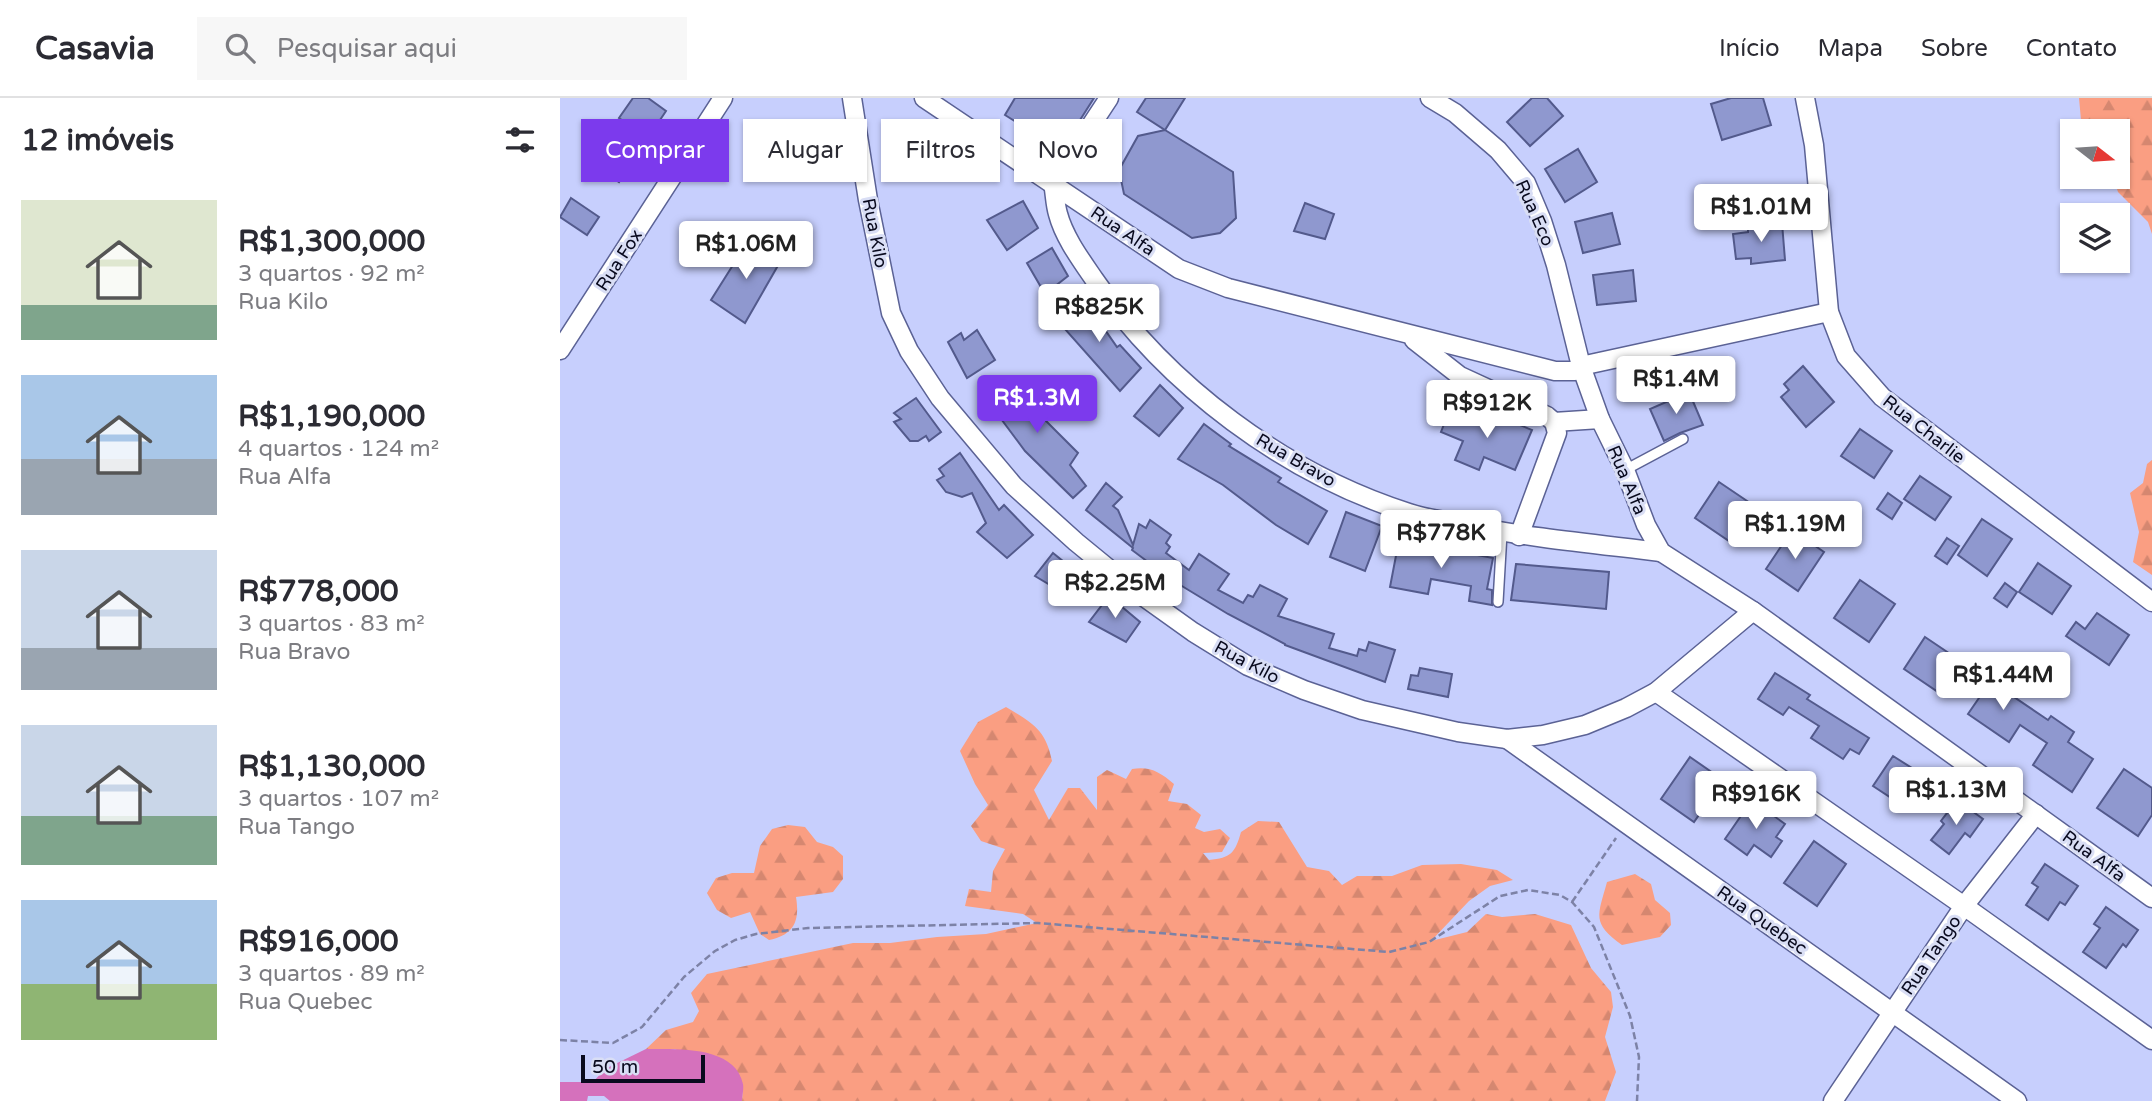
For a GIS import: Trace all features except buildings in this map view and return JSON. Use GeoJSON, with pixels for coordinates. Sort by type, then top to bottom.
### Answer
{"type":"FeatureCollection","features":[{"type":"Feature","properties":{"kind":"street","name":"Rua Fox"},"geometry":{"type":"LineString","coordinates":[[560,351],[723,98]]}},
{"type":"Feature","properties":{"kind":"street","name":"Rua Kilo"},"geometry":{"type":"LineString","coordinates":[[852,98],[868,200],[891,313],[909,351],[940,398],[1014,486],[1137,592],[1193,632],[1248,666],[1304,690],[1362,710],[1458,732],[1507,739],[1543,735],[1585,725],[1626,708],[1656,692],[1753,611]]}},
{"type":"Feature","properties":{"kind":"street","name":"Rua Alfa"},"geometry":{"type":"LineString","coordinates":[[924,98],[1179,269],[1228,288],[1409,336],[1555,371],[1575,371],[1581,366],[1646,525],[1661,552],[1753,611],[2152,898]]}},
{"type":"Feature","properties":{"kind":"street"},"geometry":{"type":"LineString","coordinates":[[1053,183],[1109,98]]}},
{"type":"Feature","properties":{"kind":"street","name":"Rua Eco"},"geometry":{"type":"LineString","coordinates":[[1430,98],[1455,113],[1498,150],[1526,183],[1542,220],[1556,265],[1581,366]]}},
{"type":"Feature","properties":{"kind":"street","name":"Rua Charlie"},"geometry":{"type":"LineString","coordinates":[[1805,98],[1814,145],[1829,312],[1846,356],[1882,397],[2152,603]]}},
{"type":"Feature","properties":{"kind":"street","name":"Rua Bravo"},"geometry":{"type":"LineString","coordinates":[[1053,183],[1059,216],[1080,258],[1112,305],[1154,353],[1203,398],[1246,432],[1292,460],[1355,493],[1411,514],[1511,534],[1661,552]]}},
{"type":"Feature","properties":{"kind":"street"},"geometry":{"type":"LineString","coordinates":[[1581,366],[1829,312]]}},
{"type":"Feature","properties":{"kind":"street"},"geometry":{"type":"LineString","coordinates":[[1409,336],[1460,376],[1547,416],[1554,422],[1557,433],[1511,534]]}},
{"type":"Feature","properties":{"kind":"street"},"geometry":{"type":"LineString","coordinates":[[1554,422],[1601,419]]}},
{"type":"Feature","properties":{"kind":"street"},"geometry":{"type":"LineString","coordinates":[[1656,692],[2152,1040]]}},
{"type":"Feature","properties":{"kind":"street","name":"Rua Quebec"},"geometry":{"type":"LineString","coordinates":[[1507,739],[2017,1101]]}},
{"type":"Feature","properties":{"kind":"street","name":"Rua Tango"},"geometry":{"type":"LineString","coordinates":[[1833,1101],[1964,906],[2036,814]]}},
{"type":"Feature","properties":{"kind":"lane"},"geometry":{"type":"LineString","coordinates":[[1625,470],[1683,439]]}},
{"type":"Feature","properties":{"kind":"lane"},"geometry":{"type":"LineString","coordinates":[[1498,602],[1511,534]]}},
{"type":"Feature","properties":{"kind":"path"},"geometry":{"type":"LineString","coordinates":[[1572,902],[1626,823]]}},
{"type":"Feature","properties":{"kind":"path"},"geometry":{"type":"LineString","coordinates":[[560,1040],[613,1043],[642,1027],[684,977],[715,950],[756,934],[808,928],[1038,923],[1389,952],[1429,942],[1500,896],[1528,890],[1560,895],[1572,902],[1594,927],[1630,1016],[1639,1057],[1637,1101]]}},
{"type":"Feature","properties":{"kind":"green space"},"geometry":{"type":"Polygon","coordinates":[[[2079,98],[2152,98],[2152,234],[2148,222],[2117,189],[2130,189],[2130,119],[2081,119],[2079,98]]]}},
{"type":"Feature","properties":{"kind":"green space"},"geometry":{"type":"Polygon","coordinates":[[[2152,460],[2152,575],[2133,562],[2139,532],[2130,493],[2143,483],[2147,464],[2152,460]]]}},
{"type":"Feature","properties":{"kind":"green space"},"geometry":{"type":"Polygon","coordinates":[[[1006,707],[1037,728],[1046,742],[1052,761],[1034,790],[1049,820],[1068,788],[1080,788],[1097,810],[1097,777],[1107,770],[1126,779],[1132,769],[1144,768],[1159,773],[1174,784],[1168,801],[1187,804],[1201,815],[1195,828],[1204,832],[1220,829],[1230,838],[1222,852],[1203,853],[1209,860],[1231,853],[1241,832],[1258,821],[1279,822],[1307,867],[1329,871],[1342,885],[1357,876],[1392,876],[1422,865],[1461,864],[1497,870],[1513,880],[1490,886],[1469,901],[1431,941],[1467,932],[1486,914],[1502,917],[1535,914],[1571,925],[1591,968],[1611,992],[1613,1007],[1605,1037],[1616,1072],[1605,1101],[742,1101],[743,1084],[675,1049],[646,1049],[666,1030],[693,1022],[699,1011],[691,993],[707,974],[853,943],[890,943],[986,934],[1037,923],[1023,914],[965,906],[969,889],[991,892],[993,871],[1005,849],[981,841],[971,826],[988,805],[960,751],[978,722],[1006,707]]]}},
{"type":"Feature","properties":{"kind":"green space"},"geometry":{"type":"Polygon","coordinates":[[[788,825],[805,827],[817,842],[833,847],[843,856],[843,879],[833,892],[796,897],[796,920],[790,931],[769,940],[760,934],[750,912],[731,918],[717,910],[707,893],[716,878],[732,873],[754,873],[760,846],[772,829],[788,825]]]}},
{"type":"Feature","properties":{"kind":"green space"},"geometry":{"type":"Polygon","coordinates":[[[1635,874],[1651,884],[1655,900],[1670,913],[1671,925],[1660,937],[1622,945],[1605,931],[1601,924],[1600,911],[1607,882],[1635,874]]]}},
{"type":"Feature","properties":{"kind":"shaded area"},"geometry":{"type":"Polygon","coordinates":[[[646,1049],[703,1052],[729,1062],[738,1071],[743,1084],[742,1101],[610,1101],[604,1096],[588,1096],[587,1101],[560,1101],[560,1082],[593,1082],[605,1069],[646,1049]]]}}]}
